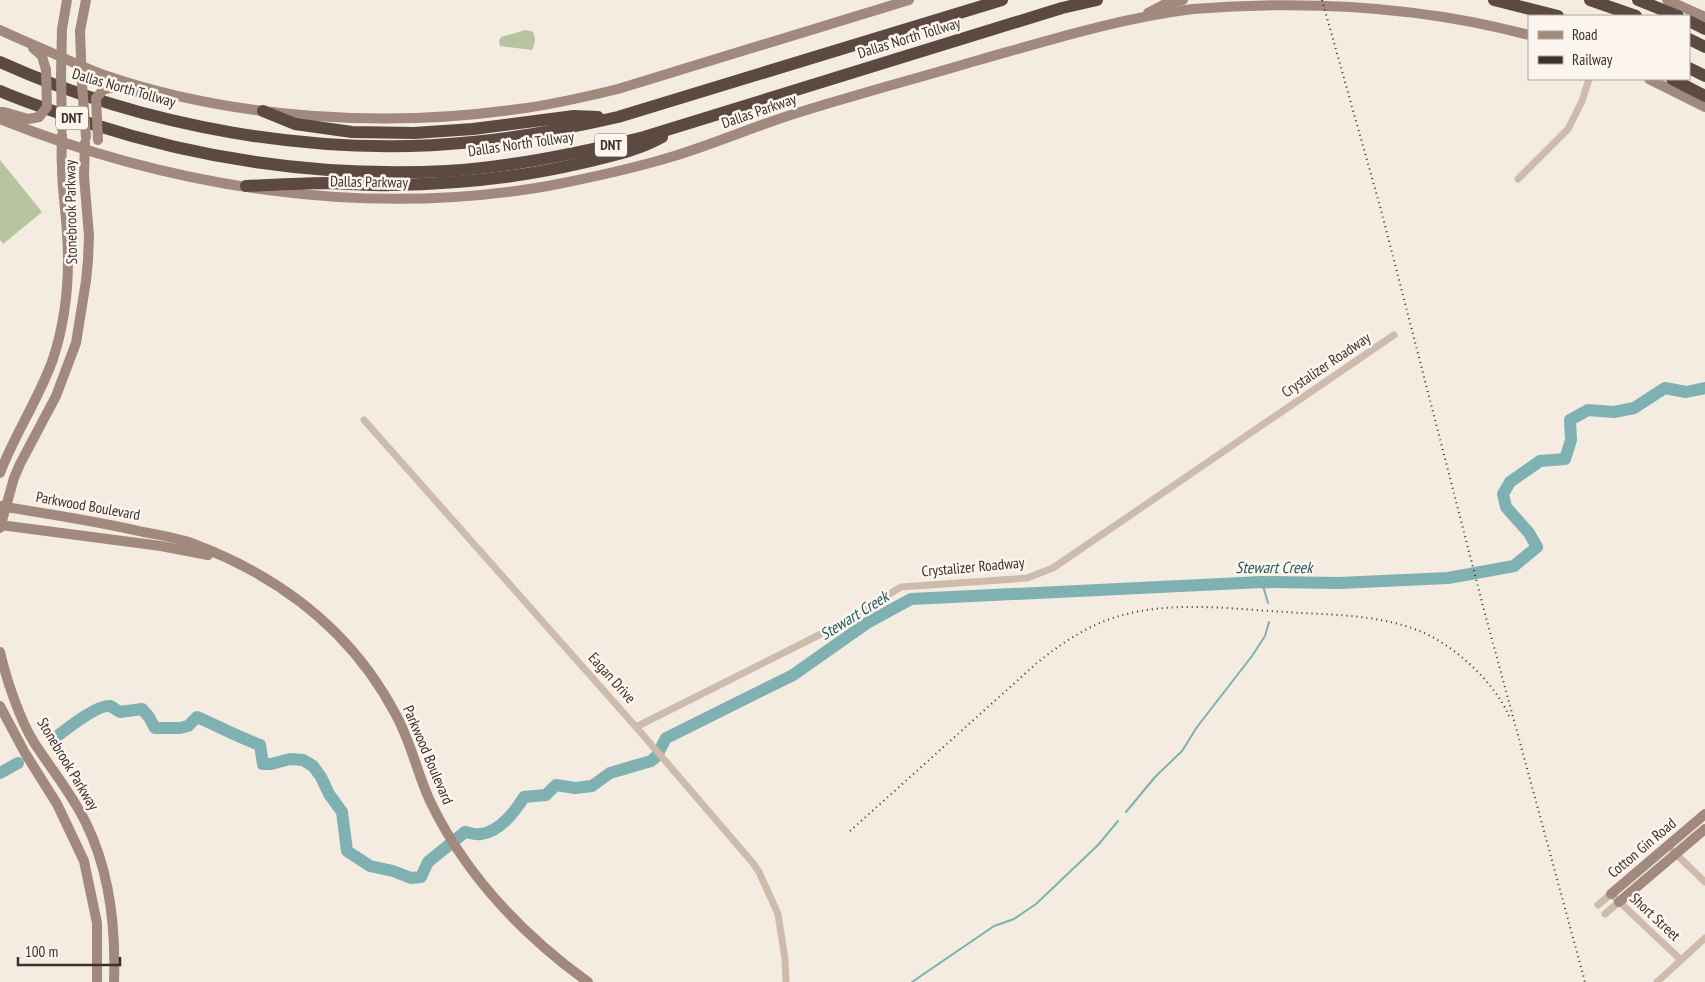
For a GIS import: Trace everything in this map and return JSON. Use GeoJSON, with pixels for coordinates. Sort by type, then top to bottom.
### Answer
{"type":"FeatureCollection","features":[{"type":"Feature","properties":{"kind":"highway","name":"Dallas North Tollway"},"geometry":{"type":"LineString","coordinates":[[0,62],[37,79],[117,105],[224,131],[322,144],[372,146],[472,142],[574,127],[618,117],[1002,0]]}},
{"type":"Feature","properties":{"kind":"highway","name":"Dallas North Tollway"},"geometry":{"type":"LineString","coordinates":[[0,91],[32,105],[111,130],[199,153],[297,168],[346,171],[448,170],[548,159],[597,149],[686,124],[1062,8],[1097,0]]}},
{"type":"Feature","properties":{"kind":"highway"},"geometry":{"type":"LineString","coordinates":[[1494,0],[1554,15]]}},
{"type":"Feature","properties":{"kind":"highway"},"geometry":{"type":"LineString","coordinates":[[1590,0],[1633,15]]}},
{"type":"Feature","properties":{"kind":"highway"},"geometry":{"type":"LineString","coordinates":[[1638,0],[1676,15]]}},
{"type":"Feature","properties":{"kind":"highway"},"geometry":{"type":"LineString","coordinates":[[1520,6],[1538,15]]}},
{"type":"Feature","properties":{"kind":"highway"},"geometry":{"type":"LineString","coordinates":[[1690,22],[1705,29]]}},
{"type":"Feature","properties":{"kind":"highway"},"geometry":{"type":"LineString","coordinates":[[1690,40],[1705,47]]}},
{"type":"Feature","properties":{"kind":"highway"},"geometry":{"type":"LineString","coordinates":[[1690,68],[1705,76]]}},
{"type":"Feature","properties":{"kind":"highway"},"geometry":{"type":"LineString","coordinates":[[1674,80],[1705,96]]}},
{"type":"Feature","properties":{"kind":"highway"},"geometry":{"type":"LineString","coordinates":[[263,111],[295,124],[352,132],[414,133],[473,129],[574,116],[618,117]]}},
{"type":"Feature","properties":{"kind":"highway"},"geometry":{"type":"LineString","coordinates":[[246,186],[295,183],[438,184],[506,178],[544,172],[646,146],[686,124]]}},
{"type":"Feature","properties":{"kind":"main road","name":"Stonebrook Parkway"},"geometry":{"type":"LineString","coordinates":[[0,473],[5,458],[41,389],[53,358],[63,320],[68,289],[68,258],[62,167],[61,75],[62,29],[67,0]]}},
{"type":"Feature","properties":{"kind":"main road","name":"Stonebrook Parkway"},"geometry":{"type":"LineString","coordinates":[[0,526],[3,507],[20,464],[56,396],[76,344],[80,324],[88,252],[84,176],[86,137],[80,31],[86,0]]}},
{"type":"Feature","properties":{"kind":"main road"},"geometry":{"type":"LineString","coordinates":[[0,30],[81,66],[177,96],[263,111],[368,118],[419,118],[518,109],[618,89],[909,0]]}},
{"type":"Feature","properties":{"kind":"main road"},"geometry":{"type":"LineString","coordinates":[[1141,17],[1167,3],[1183,0]]}},
{"type":"Feature","properties":{"kind":"main road"},"geometry":{"type":"LineString","coordinates":[[1667,0],[1705,17]]}},
{"type":"Feature","properties":{"kind":"main road","name":"Dallas Parkway"},"geometry":{"type":"LineString","coordinates":[[0,119],[114,158],[183,175],[293,194],[384,199],[466,196],[546,186],[672,157],[804,111],[1082,30],[1141,17],[1195,9],[1261,4],[1378,3],[1454,17],[1528,35]]}},
{"type":"Feature","properties":{"kind":"main road"},"geometry":{"type":"LineString","coordinates":[[0,112],[31,120],[39,117],[47,107],[46,70],[42,56],[21,40]]}},
{"type":"Feature","properties":{"kind":"main road"},"geometry":{"type":"LineString","coordinates":[[1651,80],[1705,107]]}},
{"type":"Feature","properties":{"kind":"main road"},"geometry":{"type":"LineString","coordinates":[[114,158],[104,150],[98,140],[96,98],[104,89],[118,87],[161,98],[177,96]]}},
{"type":"Feature","properties":{"kind":"main road"},"geometry":{"type":"LineString","coordinates":[[63,320],[80,324]]}},
{"type":"Feature","properties":{"kind":"main road","name":"Parkwood Boulevard"},"geometry":{"type":"LineString","coordinates":[[3,507],[106,523],[193,544],[259,574],[303,602],[326,622],[382,689],[398,717],[429,798],[444,829],[468,865],[485,887],[513,917],[551,953],[588,982]]}},
{"type":"Feature","properties":{"kind":"main road","name":"Parkwood Boulevard"},"geometry":{"type":"LineString","coordinates":[[0,526],[161,546],[226,558]]}},
{"type":"Feature","properties":{"kind":"main road","name":"Stonebrook Parkway"},"geometry":{"type":"LineString","coordinates":[[0,652],[1,664],[34,742],[73,798],[87,824],[98,856],[110,903],[115,952],[114,982]]}},
{"type":"Feature","properties":{"kind":"main road","name":"Stonebrook Parkway"},"geometry":{"type":"LineString","coordinates":[[0,706],[25,753],[47,786],[84,861],[97,923],[97,982]]}},
{"type":"Feature","properties":{"kind":"main road","name":"Cotton Gin Road"},"geometry":{"type":"LineString","coordinates":[[1611,894],[1705,814]]}},
{"type":"Feature","properties":{"kind":"main road","name":"Cotton Gin Road"},"geometry":{"type":"LineString","coordinates":[[1619,902],[1705,829]]}},
{"type":"Feature","properties":{"kind":"main road"},"geometry":{"type":"LineString","coordinates":[[93,904],[110,903]]}},
{"type":"Feature","properties":{"kind":"street"},"geometry":{"type":"LineString","coordinates":[[1518,179],[1568,130],[1589,80]]}},
{"type":"Feature","properties":{"kind":"street","name":"Crystalizer Roadway"},"geometry":{"type":"LineString","coordinates":[[636,727],[835,627],[901,587],[1027,578],[1053,568],[1394,335]]}},
{"type":"Feature","properties":{"kind":"street","name":"Eagan Drive"},"geometry":{"type":"LineString","coordinates":[[364,420],[636,727],[759,872],[778,914],[785,960],[786,982]]}},
{"type":"Feature","properties":{"kind":"street"},"geometry":{"type":"LineString","coordinates":[[1669,845],[1705,882]]}},
{"type":"Feature","properties":{"kind":"street","name":"Short Street"},"geometry":{"type":"LineString","coordinates":[[1611,894],[1681,960]]}},
{"type":"Feature","properties":{"kind":"street","name":"Cotton Gin Road"},"geometry":{"type":"LineString","coordinates":[[1598,905],[1611,894]]}},
{"type":"Feature","properties":{"kind":"street","name":"Cotton Gin Road"},"geometry":{"type":"LineString","coordinates":[[1605,914],[1619,902]]}},
{"type":"Feature","properties":{"kind":"street"},"geometry":{"type":"LineString","coordinates":[[1657,982],[1705,938]]}},
{"type":"Feature","properties":{"kind":"green space"},"geometry":{"type":"Polygon","coordinates":[[[526,30],[534,34],[535,41],[532,50],[500,46],[499,41],[501,37],[526,30]]]}},
{"type":"Feature","properties":{"kind":"green space"},"geometry":{"type":"Polygon","coordinates":[[[0,160],[42,212],[3,244],[0,240],[0,160]]]}},
{"type":"Feature","properties":{"kind":"waterway","name":"Stewart Creek"},"geometry":{"type":"LineString","coordinates":[[52,740],[97,709],[110,706],[120,712],[142,709],[155,728],[180,728],[188,726],[197,717],[260,745],[263,764],[290,759],[303,760],[313,766],[342,812],[347,851],[370,866],[393,871],[411,878],[421,877],[428,862],[465,832],[479,834],[494,829],[511,815],[524,797],[546,795],[556,785],[575,788],[592,786],[610,773],[651,761],[656,757],[666,738],[793,675],[867,623],[911,599],[1262,582],[1339,583],[1448,578],[1514,566],[1537,547],[1529,533],[1506,507],[1503,494],[1510,482],[1540,461],[1565,459],[1571,440],[1570,420],[1588,410],[1614,412],[1634,408],[1665,388],[1686,392],[1705,388]]}},
{"type":"Feature","properties":{"kind":"waterway"},"geometry":{"type":"LineString","coordinates":[[1262,582],[1268,603]]}},
{"type":"Feature","properties":{"kind":"waterway"},"geometry":{"type":"LineString","coordinates":[[1126,812],[1155,777],[1182,751],[1197,727],[1252,656],[1265,636],[1269,622]]}},
{"type":"Feature","properties":{"kind":"waterway","name":"Stewart Creek"},"geometry":{"type":"LineString","coordinates":[[0,773],[18,763]]}},
{"type":"Feature","properties":{"kind":"waterway"},"geometry":{"type":"LineString","coordinates":[[912,982],[994,926],[1014,919],[1036,904],[1098,845],[1118,821]]}},
{"type":"Feature","properties":{"kind":"railway"},"geometry":{"type":"LineString","coordinates":[[1322,0],[1381,210],[1484,610],[1585,982]]}},
{"type":"Feature","properties":{"kind":"railway"},"geometry":{"type":"LineString","coordinates":[[850,831],[1047,655],[1095,625],[1137,612],[1179,607],[1222,608],[1352,616],[1401,625],[1430,636],[1458,654],[1483,677],[1509,716]]}}]}
